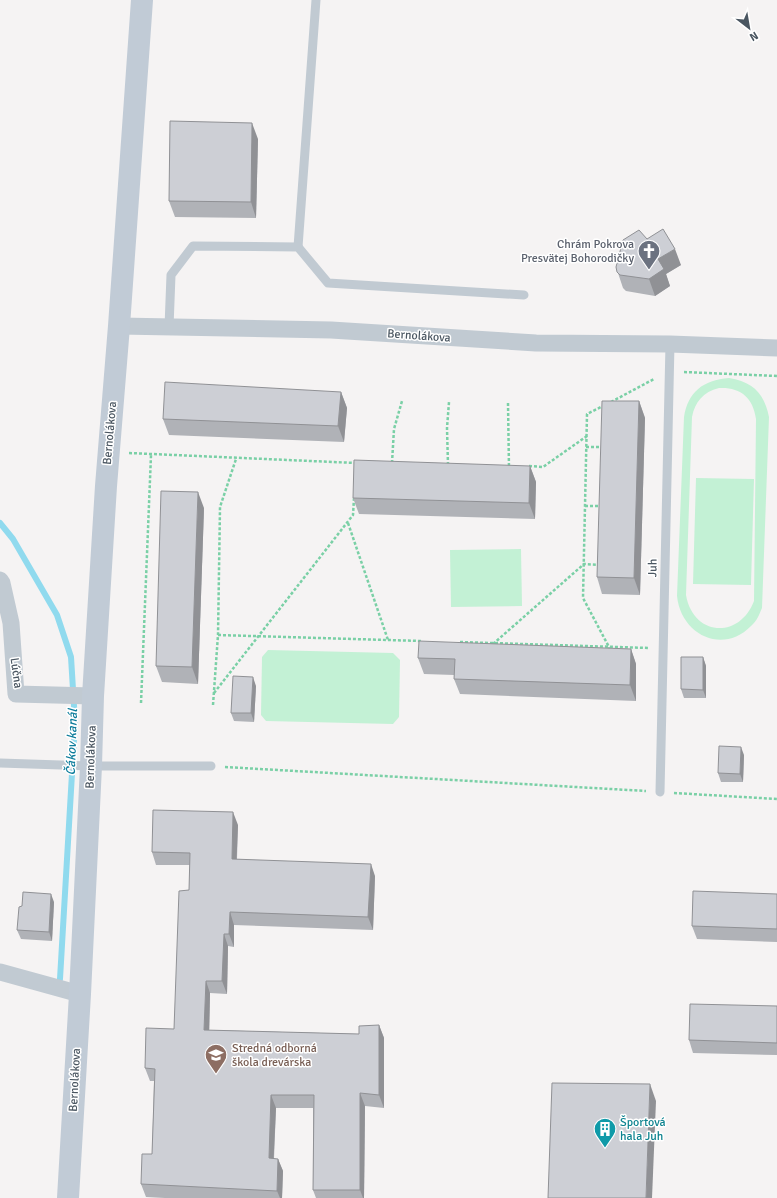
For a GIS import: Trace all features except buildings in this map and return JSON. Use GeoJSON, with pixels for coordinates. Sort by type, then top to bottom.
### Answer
{"type":"FeatureCollection","features":[{"type":"Feature","properties":{"kind":"street"},"geometry":{"type":"LineString","coordinates":[[119,326],[142,0]]}},
{"type":"Feature","properties":{"kind":"street","name":"Bernolákova"},"geometry":{"type":"LineString","coordinates":[[68,1198],[80,994],[93,696],[119,326],[331,330],[536,343],[670,344],[777,348]]}},
{"type":"Feature","properties":{"kind":"street","name":"Lúčna"},"geometry":{"type":"LineString","coordinates":[[0,580],[2,583],[11,624],[16,694],[93,696]]}},
{"type":"Feature","properties":{"kind":"street"},"geometry":{"type":"LineString","coordinates":[[0,972],[80,994]]}},
{"type":"Feature","properties":{"kind":"lane"},"geometry":{"type":"LineString","coordinates":[[316,0],[298,248],[328,283],[524,295]]}},
{"type":"Feature","properties":{"kind":"lane"},"geometry":{"type":"LineString","coordinates":[[169,327],[171,275],[193,246],[298,248]]}},
{"type":"Feature","properties":{"kind":"lane","name":"Juh"},"geometry":{"type":"LineString","coordinates":[[660,792],[670,344]]}},
{"type":"Feature","properties":{"kind":"lane"},"geometry":{"type":"LineString","coordinates":[[0,763],[91,766],[211,766]]}},
{"type":"Feature","properties":{"kind":"path"},"geometry":{"type":"LineString","coordinates":[[609,658],[609,647],[583,598],[587,414],[669,372],[777,376]]}},
{"type":"Feature","properties":{"kind":"path"},"geometry":{"type":"LineString","coordinates":[[392,464],[394,429],[402,401]]}},
{"type":"Feature","properties":{"kind":"path"},"geometry":{"type":"LineString","coordinates":[[449,402],[447,428],[449,472]]}},
{"type":"Feature","properties":{"kind":"path"},"geometry":{"type":"LineString","coordinates":[[508,403],[509,474]]}},
{"type":"Feature","properties":{"kind":"path"},"geometry":{"type":"LineString","coordinates":[[523,466],[543,467],[587,436]]}},
{"type":"Feature","properties":{"kind":"path"},"geometry":{"type":"LineString","coordinates":[[586,447],[607,447]]}},
{"type":"Feature","properties":{"kind":"path"},"geometry":{"type":"LineString","coordinates":[[109,452],[363,464]]}},
{"type":"Feature","properties":{"kind":"path"},"geometry":{"type":"LineString","coordinates":[[141,702],[151,455]]}},
{"type":"Feature","properties":{"kind":"path"},"geometry":{"type":"LineString","coordinates":[[213,705],[218,635],[220,507],[236,458]]}},
{"type":"Feature","properties":{"kind":"path"},"geometry":{"type":"LineString","coordinates":[[385,464],[399,464]]}},
{"type":"Feature","properties":{"kind":"path"},"geometry":{"type":"LineString","coordinates":[[441,465],[448,465]]}},
{"type":"Feature","properties":{"kind":"path"},"geometry":{"type":"LineString","coordinates":[[501,466],[516,466]]}},
{"type":"Feature","properties":{"kind":"path"},"geometry":{"type":"LineString","coordinates":[[214,693],[354,515],[354,493]]}},
{"type":"Feature","properties":{"kind":"path"},"geometry":{"type":"LineString","coordinates":[[585,506],[605,506]]}},
{"type":"Feature","properties":{"kind":"path"},"geometry":{"type":"LineString","coordinates":[[348,522],[388,640]]}},
{"type":"Feature","properties":{"kind":"path"},"geometry":{"type":"LineString","coordinates":[[493,651],[493,643],[584,564],[603,565]]}},
{"type":"Feature","properties":{"kind":"path"},"geometry":{"type":"LineString","coordinates":[[218,635],[426,641]]}},
{"type":"Feature","properties":{"kind":"path"},"geometry":{"type":"LineString","coordinates":[[456,642],[663,648]]}},
{"type":"Feature","properties":{"kind":"path"},"geometry":{"type":"LineString","coordinates":[[211,766],[777,799]]}},
{"type":"Feature","properties":{"kind":"green space"},"geometry":{"type":"Polygon","coordinates":[[[729,378],[745,382],[751,386],[764,401],[769,417],[762,608],[755,622],[740,635],[728,639],[716,640],[695,630],[686,621],[680,610],[677,596],[684,417],[686,408],[693,394],[704,385],[720,379],[729,378]],[[719,388],[704,395],[695,407],[692,417],[686,595],[690,609],[697,619],[707,625],[717,628],[728,627],[738,622],[747,614],[754,601],[756,419],[749,399],[733,389],[719,388]]]}},
{"type":"Feature","properties":{"kind":"green space"},"geometry":{"type":"Polygon","coordinates":[[[696,478],[754,479],[751,585],[693,584],[696,478]]]}},
{"type":"Feature","properties":{"kind":"green space"},"geometry":{"type":"Polygon","coordinates":[[[521,549],[522,606],[451,607],[450,550],[521,549]]]}},
{"type":"Feature","properties":{"kind":"green space"},"geometry":{"type":"Polygon","coordinates":[[[268,650],[393,653],[400,660],[399,717],[393,724],[266,721],[261,715],[262,657],[268,650]]]}},
{"type":"Feature","properties":{"kind":"waterway","name":"Čákov kanál"},"geometry":{"type":"LineString","coordinates":[[0,523],[13,539],[57,615],[71,657],[75,722],[60,979]]}},
{"type":"Feature","properties":{"kind":"place","name":"Chrám Pokrova Presvätej Bohorodičky"},"geometry":{"type":"Point","coordinates":[649,270]}},
{"type":"Feature","properties":{"kind":"place","name":"Stredná odborná škola drevárska"},"geometry":{"type":"Point","coordinates":[216,1074]}},
{"type":"Feature","properties":{"kind":"place","name":"Športová hala Juh"},"geometry":{"type":"Point","coordinates":[605,1148]}}]}
